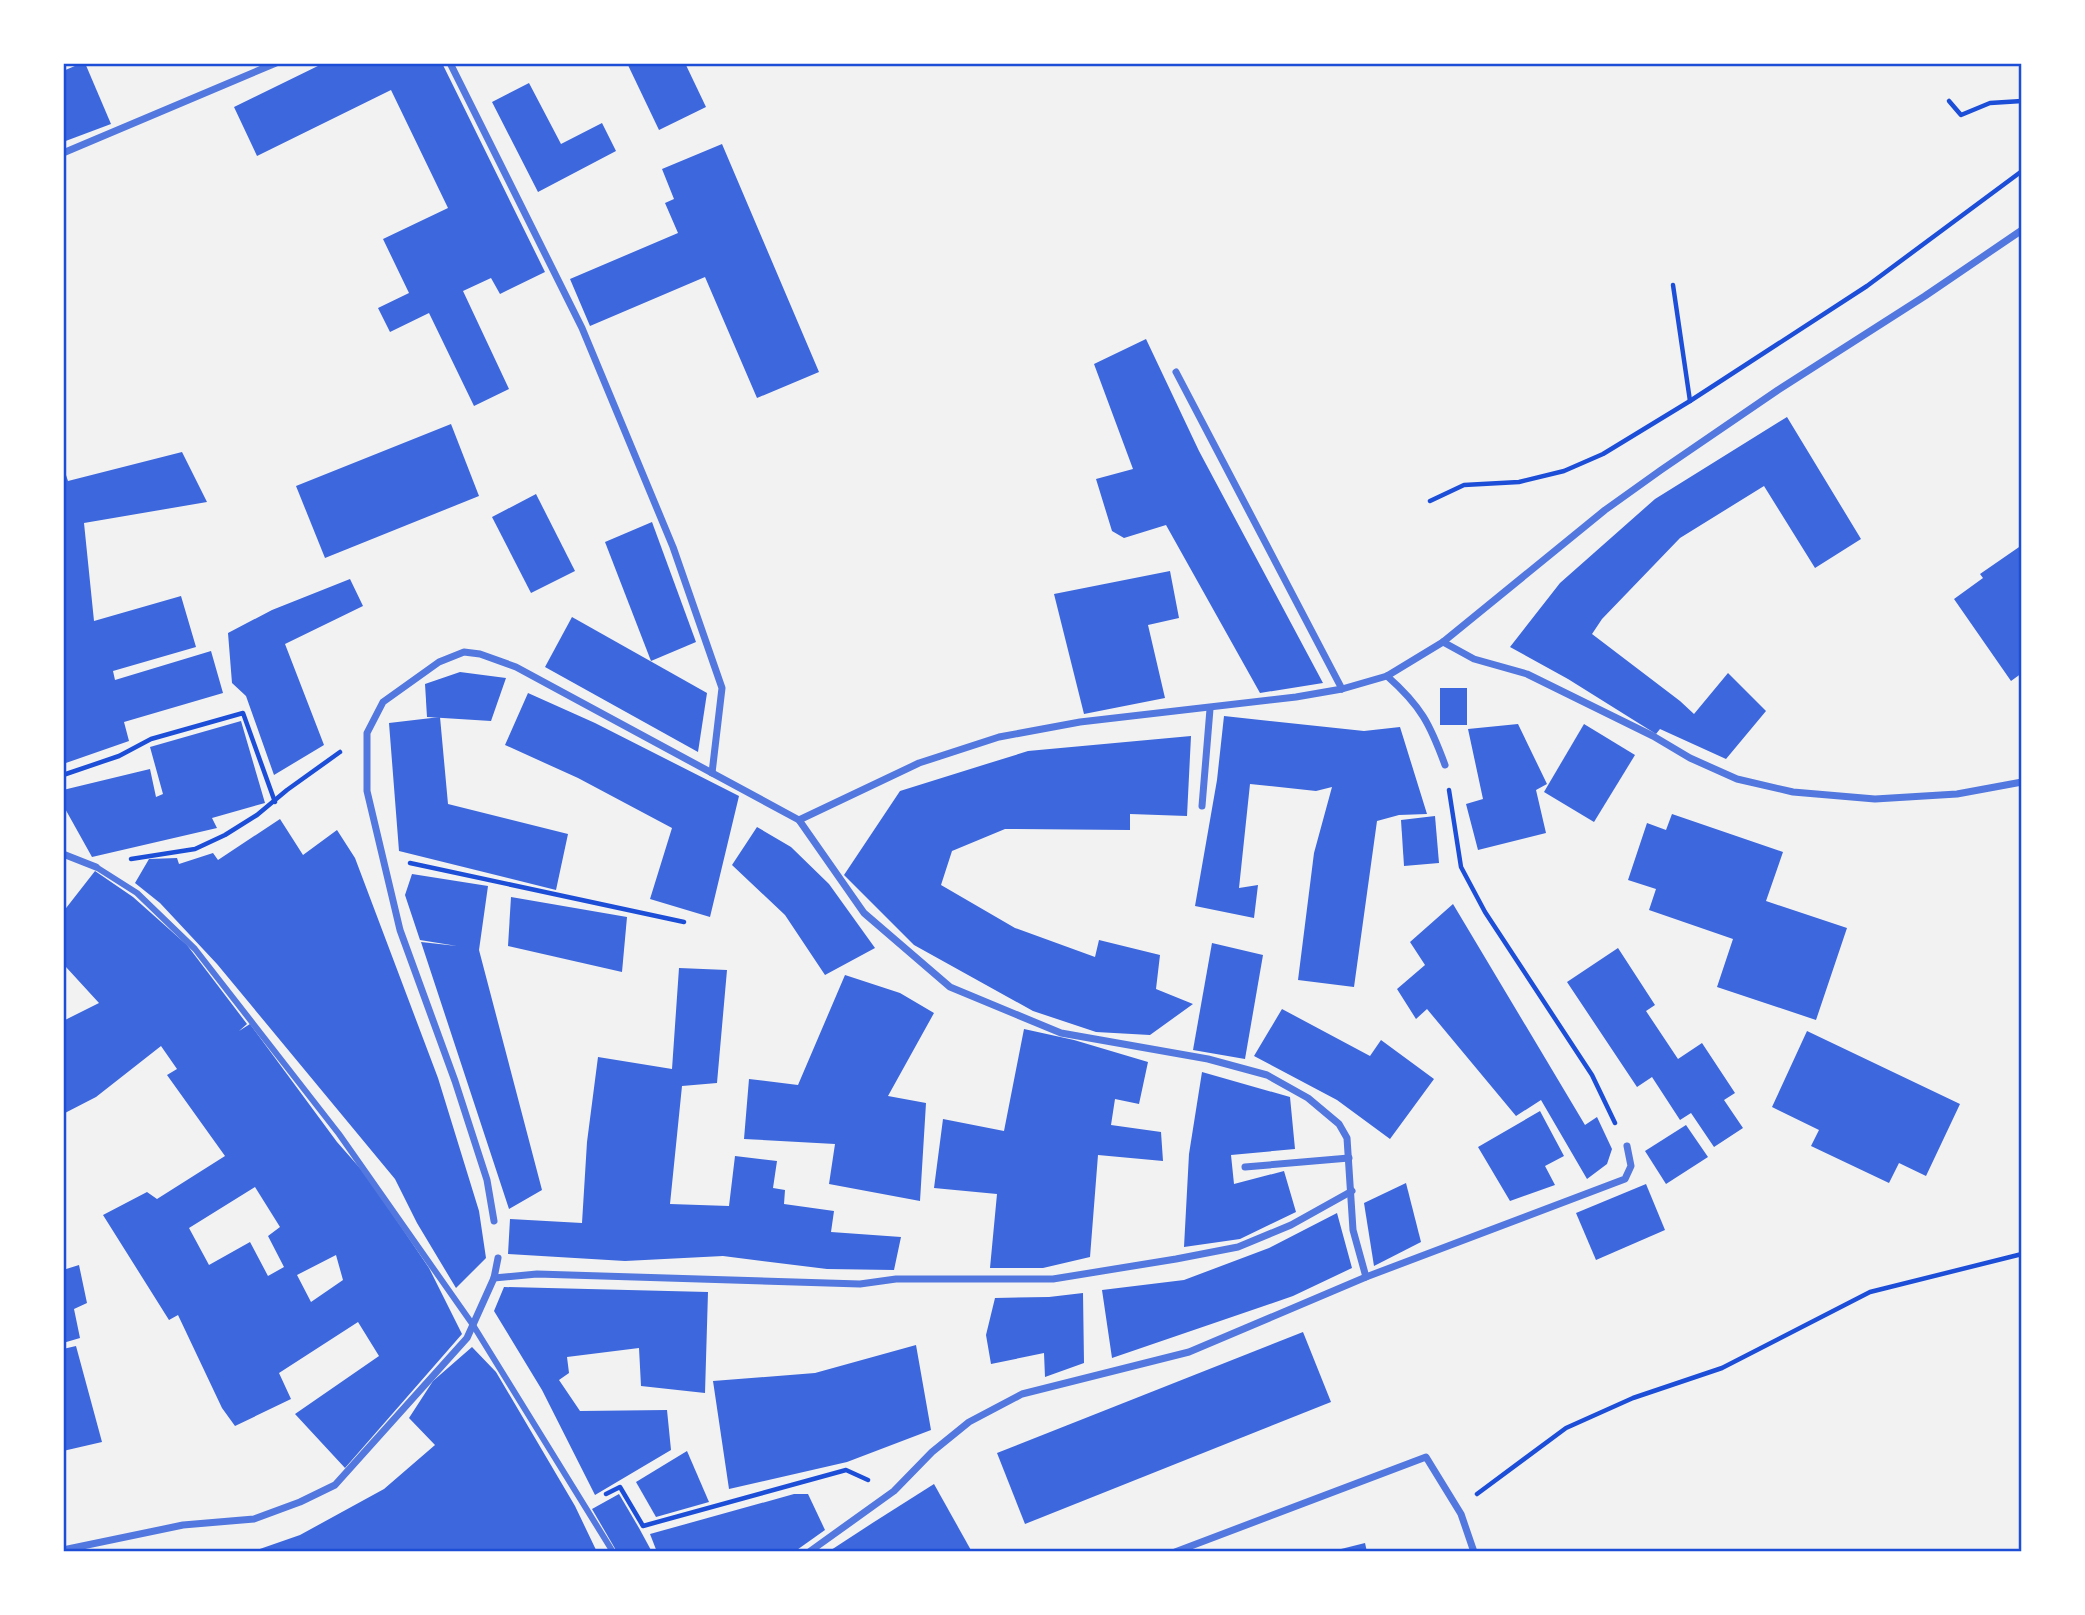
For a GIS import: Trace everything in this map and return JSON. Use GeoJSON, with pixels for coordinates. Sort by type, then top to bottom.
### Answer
{"type":"FeatureCollection","features":[{"type":"Feature","properties":{"kind":"street"},"geometry":{"type":"LineString","coordinates":[[63,153],[276,63]]}},
{"type":"Feature","properties":{"kind":"street"},"geometry":{"type":"LineString","coordinates":[[450,63],[582,328],[673,547],[722,688],[712,773]]}},
{"type":"Feature","properties":{"kind":"street"},"geometry":{"type":"LineString","coordinates":[[799,820],[919,763],[999,737],[1080,722],[1210,709],[1342,689],[1387,676],[1443,642],[1605,510],[1661,470],[1777,390],[1925,296],[2022,230]]}},
{"type":"Feature","properties":{"kind":"street"},"geometry":{"type":"LineString","coordinates":[[1176,372],[1342,689]]}},
{"type":"Feature","properties":{"kind":"street"},"geometry":{"type":"LineString","coordinates":[[1443,642],[1474,659],[1527,674],[1728,775],[1782,790],[1875,799],[1957,794],[2022,782]]}},
{"type":"Feature","properties":{"kind":"street"},"geometry":{"type":"LineString","coordinates":[[494,1221],[487,1180],[455,1081],[400,930],[367,792],[367,733],[383,702],[439,662],[464,652],[480,653],[516,667],[799,820],[864,913],[950,988],[1061,1032],[1208,1059],[1267,1075],[1308,1098],[1339,1124],[1347,1138],[1353,1230],[1366,1277]]}},
{"type":"Feature","properties":{"kind":"street"},"geometry":{"type":"LineString","coordinates":[[1387,676],[1412,698],[1432,729],[1445,765]]}},
{"type":"Feature","properties":{"kind":"street"},"geometry":{"type":"LineString","coordinates":[[1202,806],[1210,709]]}},
{"type":"Feature","properties":{"kind":"street"},"geometry":{"type":"LineString","coordinates":[[63,854],[96,867],[137,893],[195,948],[368,1173],[473,1325],[614,1552]]}},
{"type":"Feature","properties":{"kind":"street"},"geometry":{"type":"LineString","coordinates":[[809,1552],[894,1491],[932,1452],[969,1422],[1022,1394],[1189,1352],[1366,1277],[1625,1179],[1631,1166],[1627,1146]]}},
{"type":"Feature","properties":{"kind":"street"},"geometry":{"type":"LineString","coordinates":[[1245,1167],[1349,1158]]}},
{"type":"Feature","properties":{"kind":"street"},"geometry":{"type":"LineString","coordinates":[[494,1278],[537,1274],[860,1284],[896,1279],[1053,1279],[1238,1247],[1291,1225],[1352,1191]]}},
{"type":"Feature","properties":{"kind":"street"},"geometry":{"type":"LineString","coordinates":[[63,1550],[183,1525],[254,1519],[300,1502],[335,1485],[467,1338],[494,1278],[498,1258]]}},
{"type":"Feature","properties":{"kind":"street"},"geometry":{"type":"LineString","coordinates":[[1175,1552],[1426,1457],[1461,1514],[1474,1552]]}},
{"type":"Feature","properties":{"kind":"path"},"geometry":{"type":"LineString","coordinates":[[1949,101],[1961,115],[1990,103],[2022,102]]}},
{"type":"Feature","properties":{"kind":"path"},"geometry":{"type":"LineString","coordinates":[[1430,501],[1464,485],[1519,482],[1564,471],[1603,453],[1690,401],[1867,286],[2022,171]]}},
{"type":"Feature","properties":{"kind":"path"},"geometry":{"type":"LineString","coordinates":[[1673,285],[1690,401]]}},
{"type":"Feature","properties":{"kind":"path"},"geometry":{"type":"LineString","coordinates":[[63,775],[120,756],[151,739],[243,713],[275,802]]}},
{"type":"Feature","properties":{"kind":"path"},"geometry":{"type":"LineString","coordinates":[[96,867],[195,849],[225,835],[275,802],[334,756]]}},
{"type":"Feature","properties":{"kind":"path"},"geometry":{"type":"LineString","coordinates":[[1445,765],[1461,867],[1485,912],[1592,1075],[1627,1146]]}},
{"type":"Feature","properties":{"kind":"path"},"geometry":{"type":"LineString","coordinates":[[382,857],[684,922]]}},
{"type":"Feature","properties":{"kind":"path"},"geometry":{"type":"LineString","coordinates":[[1461,1514],[1475,1496],[1566,1428],[1633,1398],[1722,1368],[1870,1292],[2022,1254]]}},
{"type":"Feature","properties":{"kind":"path"},"geometry":{"type":"LineString","coordinates":[[620,1487],[643,1526],[846,1470],[894,1491]]}},
{"type":"Feature","properties":{"kind":"building"},"geometry":{"type":"Polygon","coordinates":[[[85,63],[111,124],[63,142],[63,71],[85,63]]]}},
{"type":"Feature","properties":{"kind":"building"},"geometry":{"type":"Polygon","coordinates":[[[324,63],[442,63],[545,272],[500,294],[491,278],[463,291],[509,389],[474,406],[429,313],[390,332],[378,308],[409,293],[383,239],[448,208],[391,90],[257,156],[234,107],[324,63]]]}},
{"type":"Feature","properties":{"kind":"building"},"geometry":{"type":"Polygon","coordinates":[[[627,63],[685,63],[706,107],[659,130],[627,63]]]}},
{"type":"Feature","properties":{"kind":"building"},"geometry":{"type":"Polygon","coordinates":[[[529,83],[561,144],[602,123],[616,151],[538,192],[492,102],[529,83]]]}},
{"type":"Feature","properties":{"kind":"building"},"geometry":{"type":"Polygon","coordinates":[[[722,144],[819,372],[757,398],[705,277],[590,326],[570,279],[678,233],[665,203],[674,199],[662,169],[722,144]]]}},
{"type":"Feature","properties":{"kind":"building"},"geometry":{"type":"Polygon","coordinates":[[[1146,339],[1199,451],[1323,683],[1260,693],[1166,525],[1124,538],[1112,531],[1096,479],[1133,469],[1094,364],[1146,339]]]}},
{"type":"Feature","properties":{"kind":"building"},"geometry":{"type":"Polygon","coordinates":[[[1787,417],[1861,539],[1815,568],[1764,486],[1680,538],[1602,619],[1592,634],[1694,714],[1728,673],[1766,711],[1726,759],[1660,729],[1656,734],[1568,679],[1510,647],[1560,583],[1655,499],[1787,417]]]}},
{"type":"Feature","properties":{"kind":"building"},"geometry":{"type":"Polygon","coordinates":[[[451,424],[479,496],[325,558],[296,486],[451,424]]]}},
{"type":"Feature","properties":{"kind":"building"},"geometry":{"type":"Polygon","coordinates":[[[182,452],[207,502],[84,523],[94,621],[181,596],[196,647],[113,671],[115,680],[211,651],[223,693],[124,722],[129,741],[63,764],[63,466],[68,481],[182,452]]]}},
{"type":"Feature","properties":{"kind":"building"},"geometry":{"type":"Polygon","coordinates":[[[536,494],[575,571],[531,593],[492,517],[536,494]]]}},
{"type":"Feature","properties":{"kind":"building"},"geometry":{"type":"Polygon","coordinates":[[[652,522],[696,642],[651,661],[605,542],[652,522]]]}},
{"type":"Feature","properties":{"kind":"building"},"geometry":{"type":"Polygon","coordinates":[[[2022,545],[2022,673],[2011,681],[1954,599],[1983,578],[1980,574],[2022,545]]]}},
{"type":"Feature","properties":{"kind":"building"},"geometry":{"type":"Polygon","coordinates":[[[1170,571],[1179,618],[1148,625],[1165,698],[1084,714],[1054,594],[1170,571]]]}},
{"type":"Feature","properties":{"kind":"building"},"geometry":{"type":"Polygon","coordinates":[[[350,579],[363,606],[285,644],[324,745],[274,775],[246,696],[232,683],[228,633],[272,610],[350,579]]]}},
{"type":"Feature","properties":{"kind":"building"},"geometry":{"type":"Polygon","coordinates":[[[572,617],[707,693],[698,752],[545,667],[572,617]]]}},
{"type":"Feature","properties":{"kind":"building"},"geometry":{"type":"Polygon","coordinates":[[[460,672],[506,678],[491,721],[427,717],[425,684],[460,672]]]}},
{"type":"Feature","properties":{"kind":"building"},"geometry":{"type":"Polygon","coordinates":[[[1440,688],[1467,688],[1467,725],[1440,725],[1440,688]]]}},
{"type":"Feature","properties":{"kind":"building"},"geometry":{"type":"Polygon","coordinates":[[[528,693],[595,723],[739,796],[710,917],[650,899],[672,828],[578,778],[505,745],[528,693]]]}},
{"type":"Feature","properties":{"kind":"building"},"geometry":{"type":"Polygon","coordinates":[[[1224,716],[1364,731],[1400,727],[1427,814],[1399,815],[1377,821],[1354,987],[1298,980],[1314,853],[1332,787],[1316,791],[1250,784],[1239,888],[1258,885],[1254,918],[1195,906],[1217,780],[1224,716]]]}},
{"type":"Feature","properties":{"kind":"building"},"geometry":{"type":"Polygon","coordinates":[[[440,717],[448,804],[568,834],[556,890],[399,851],[389,723],[440,717]]]}},
{"type":"Feature","properties":{"kind":"building"},"geometry":{"type":"Polygon","coordinates":[[[241,721],[265,803],[212,818],[217,828],[92,857],[63,805],[63,790],[150,769],[156,797],[163,794],[150,747],[241,721]]]}},
{"type":"Feature","properties":{"kind":"building"},"geometry":{"type":"Polygon","coordinates":[[[1518,724],[1547,784],[1536,790],[1546,833],[1478,850],[1466,804],[1483,799],[1468,729],[1518,724]]]}},
{"type":"Feature","properties":{"kind":"building"},"geometry":{"type":"Polygon","coordinates":[[[1584,724],[1635,755],[1594,822],[1544,792],[1584,724]]]}},
{"type":"Feature","properties":{"kind":"building"},"geometry":{"type":"Polygon","coordinates":[[[1191,736],[1187,816],[1130,814],[1130,830],[1005,829],[952,851],[941,885],[1015,928],[1095,957],[1099,940],[1160,955],[1156,989],[1193,1004],[1150,1035],[1096,1032],[1033,1011],[914,945],[844,875],[900,791],[1028,751],[1191,736]]]}},
{"type":"Feature","properties":{"kind":"building"},"geometry":{"type":"Polygon","coordinates":[[[1672,814],[1783,852],[1766,901],[1847,928],[1816,1020],[1717,987],[1733,939],[1649,910],[1656,889],[1628,880],[1647,823],[1666,830],[1672,814]]]}},
{"type":"Feature","properties":{"kind":"building"},"geometry":{"type":"Polygon","coordinates":[[[1435,816],[1439,863],[1404,866],[1401,820],[1435,816]]]}},
{"type":"Feature","properties":{"kind":"building"},"geometry":{"type":"Polygon","coordinates":[[[280,819],[303,855],[337,830],[355,858],[438,1078],[479,1211],[486,1258],[456,1288],[417,1223],[395,1179],[217,964],[160,903],[135,883],[149,859],[177,858],[179,864],[213,853],[218,860],[280,819]]]}},
{"type":"Feature","properties":{"kind":"building"},"geometry":{"type":"Polygon","coordinates":[[[757,827],[791,847],[829,884],[875,948],[825,975],[785,915],[732,865],[757,827]]]}},
{"type":"Feature","properties":{"kind":"building"},"geometry":{"type":"Polygon","coordinates":[[[95,871],[133,897],[187,945],[247,1024],[239,1031],[250,1024],[337,1142],[366,1175],[429,1268],[462,1334],[345,1468],[295,1414],[379,1356],[358,1322],[279,1373],[291,1399],[235,1426],[222,1408],[178,1315],[169,1320],[103,1215],[147,1192],[157,1199],[225,1156],[167,1075],[177,1069],[161,1046],[96,1097],[63,1114],[63,1021],[99,1003],[66,967],[63,969],[63,912],[95,871]],[[255,1187],[189,1228],[209,1265],[250,1242],[268,1276],[284,1267],[268,1236],[280,1227],[255,1187]],[[336,1255],[297,1275],[311,1302],[343,1280],[336,1255]]]}},
{"type":"Feature","properties":{"kind":"building"},"geometry":{"type":"Polygon","coordinates":[[[412,874],[488,886],[479,950],[542,1190],[509,1209],[421,942],[457,946],[420,940],[405,895],[412,874]]]}},
{"type":"Feature","properties":{"kind":"building"},"geometry":{"type":"Polygon","coordinates":[[[511,897],[627,917],[622,972],[508,946],[511,897]]]}},
{"type":"Feature","properties":{"kind":"building"},"geometry":{"type":"Polygon","coordinates":[[[1453,904],[1585,1125],[1597,1117],[1612,1149],[1607,1164],[1587,1179],[1541,1100],[1516,1116],[1427,1009],[1416,1019],[1397,989],[1425,965],[1410,942],[1453,904]]]}},
{"type":"Feature","properties":{"kind":"building"},"geometry":{"type":"Polygon","coordinates":[[[1212,943],[1263,955],[1245,1059],[1193,1050],[1212,943]]]}},
{"type":"Feature","properties":{"kind":"building"},"geometry":{"type":"Polygon","coordinates":[[[1618,948],[1655,1005],[1646,1011],[1678,1059],[1702,1043],[1735,1093],[1724,1100],[1743,1128],[1714,1147],[1691,1113],[1680,1120],[1652,1077],[1637,1087],[1567,982],[1618,948]]]}},
{"type":"Feature","properties":{"kind":"building"},"geometry":{"type":"Polygon","coordinates":[[[679,968],[727,970],[717,1083],[682,1086],[670,1204],[729,1206],[735,1156],[777,1161],[773,1188],[785,1190],[784,1204],[834,1211],[831,1232],[901,1237],[894,1270],[827,1269],[723,1256],[625,1261],[508,1254],[510,1219],[582,1223],[587,1142],[598,1057],[672,1069],[679,968]]]}},
{"type":"Feature","properties":{"kind":"building"},"geometry":{"type":"Polygon","coordinates":[[[845,975],[900,993],[934,1013],[888,1096],[926,1103],[920,1201],[829,1184],[835,1144],[744,1139],[749,1079],[798,1085],[845,975]]]}},
{"type":"Feature","properties":{"kind":"building"},"geometry":{"type":"Polygon","coordinates":[[[1282,1009],[1370,1056],[1381,1040],[1434,1079],[1390,1139],[1337,1100],[1254,1056],[1282,1009]]]}},
{"type":"Feature","properties":{"kind":"building"},"geometry":{"type":"Polygon","coordinates":[[[1024,1029],[1074,1040],[1148,1062],[1139,1104],[1115,1099],[1111,1125],[1161,1132],[1163,1161],[1098,1155],[1090,1257],[1043,1268],[990,1268],[997,1194],[934,1188],[943,1119],[1004,1131],[1024,1029]]]}},
{"type":"Feature","properties":{"kind":"building"},"geometry":{"type":"Polygon","coordinates":[[[1807,1031],[1960,1104],[1926,1176],[1899,1163],[1889,1183],[1811,1146],[1819,1130],[1772,1107],[1807,1031]]]}},
{"type":"Feature","properties":{"kind":"building"},"geometry":{"type":"Polygon","coordinates":[[[1202,1072],[1290,1097],[1295,1149],[1231,1155],[1234,1184],[1284,1171],[1296,1212],[1240,1239],[1184,1247],[1189,1154],[1202,1072]]]}},
{"type":"Feature","properties":{"kind":"building"},"geometry":{"type":"Polygon","coordinates":[[[1540,1111],[1564,1156],[1545,1166],[1555,1185],[1510,1201],[1478,1147],[1540,1111]]]}},
{"type":"Feature","properties":{"kind":"building"},"geometry":{"type":"Polygon","coordinates":[[[1686,1125],[1708,1157],[1666,1184],[1645,1151],[1686,1125]]]}},
{"type":"Feature","properties":{"kind":"building"},"geometry":{"type":"Polygon","coordinates":[[[1406,1183],[1421,1242],[1374,1266],[1364,1203],[1406,1183]]]}},
{"type":"Feature","properties":{"kind":"building"},"geometry":{"type":"Polygon","coordinates":[[[1646,1184],[1665,1230],[1596,1260],[1576,1213],[1646,1184]]]}},
{"type":"Feature","properties":{"kind":"building"},"geometry":{"type":"Polygon","coordinates":[[[1337,1213],[1352,1268],[1293,1296],[1112,1358],[1102,1290],[1184,1280],[1269,1248],[1337,1213]]]}},
{"type":"Feature","properties":{"kind":"building"},"geometry":{"type":"Polygon","coordinates":[[[79,1265],[87,1303],[74,1309],[80,1338],[63,1343],[63,1270],[79,1265]]]}},
{"type":"Feature","properties":{"kind":"building"},"geometry":{"type":"Polygon","coordinates":[[[504,1287],[708,1292],[705,1393],[641,1386],[639,1348],[567,1357],[569,1373],[559,1380],[580,1411],[667,1410],[671,1450],[595,1495],[542,1390],[494,1311],[504,1287]]]}},
{"type":"Feature","properties":{"kind":"building"},"geometry":{"type":"Polygon","coordinates":[[[1083,1293],[1084,1363],[1045,1377],[1044,1353],[991,1364],[986,1335],[995,1298],[1083,1293]]]}},
{"type":"Feature","properties":{"kind":"building"},"geometry":{"type":"Polygon","coordinates":[[[1303,1332],[1331,1402],[1025,1524],[997,1453],[1303,1332]]]}},
{"type":"Feature","properties":{"kind":"building"},"geometry":{"type":"Polygon","coordinates":[[[916,1345],[931,1430],[847,1462],[729,1489],[713,1381],[815,1373],[916,1345]]]}},
{"type":"Feature","properties":{"kind":"building"},"geometry":{"type":"Polygon","coordinates":[[[76,1346],[102,1442],[63,1451],[63,1349],[76,1346]]]}},
{"type":"Feature","properties":{"kind":"building"},"geometry":{"type":"Polygon","coordinates":[[[472,1347],[496,1372],[575,1506],[597,1552],[251,1552],[300,1535],[384,1489],[435,1445],[409,1418],[433,1381],[472,1347]]]}},
{"type":"Feature","properties":{"kind":"building"},"geometry":{"type":"Polygon","coordinates":[[[687,1451],[709,1502],[656,1517],[636,1482],[687,1451]]]}},
{"type":"Feature","properties":{"kind":"building"},"geometry":{"type":"Polygon","coordinates":[[[934,1484],[972,1552],[828,1552],[874,1522],[934,1484]]]}},
{"type":"Feature","properties":{"kind":"building"},"geometry":{"type":"Polygon","coordinates":[[[619,1494],[652,1552],[617,1552],[592,1509],[619,1494]]]}},
{"type":"Feature","properties":{"kind":"building"},"geometry":{"type":"Polygon","coordinates":[[[794,1494],[808,1494],[825,1530],[794,1552],[657,1552],[650,1534],[794,1494]]]}},
{"type":"Feature","properties":{"kind":"building"},"geometry":{"type":"Polygon","coordinates":[[[1365,1543],[1367,1552],[1333,1552],[1333,1551],[1365,1543]]]}}]}
